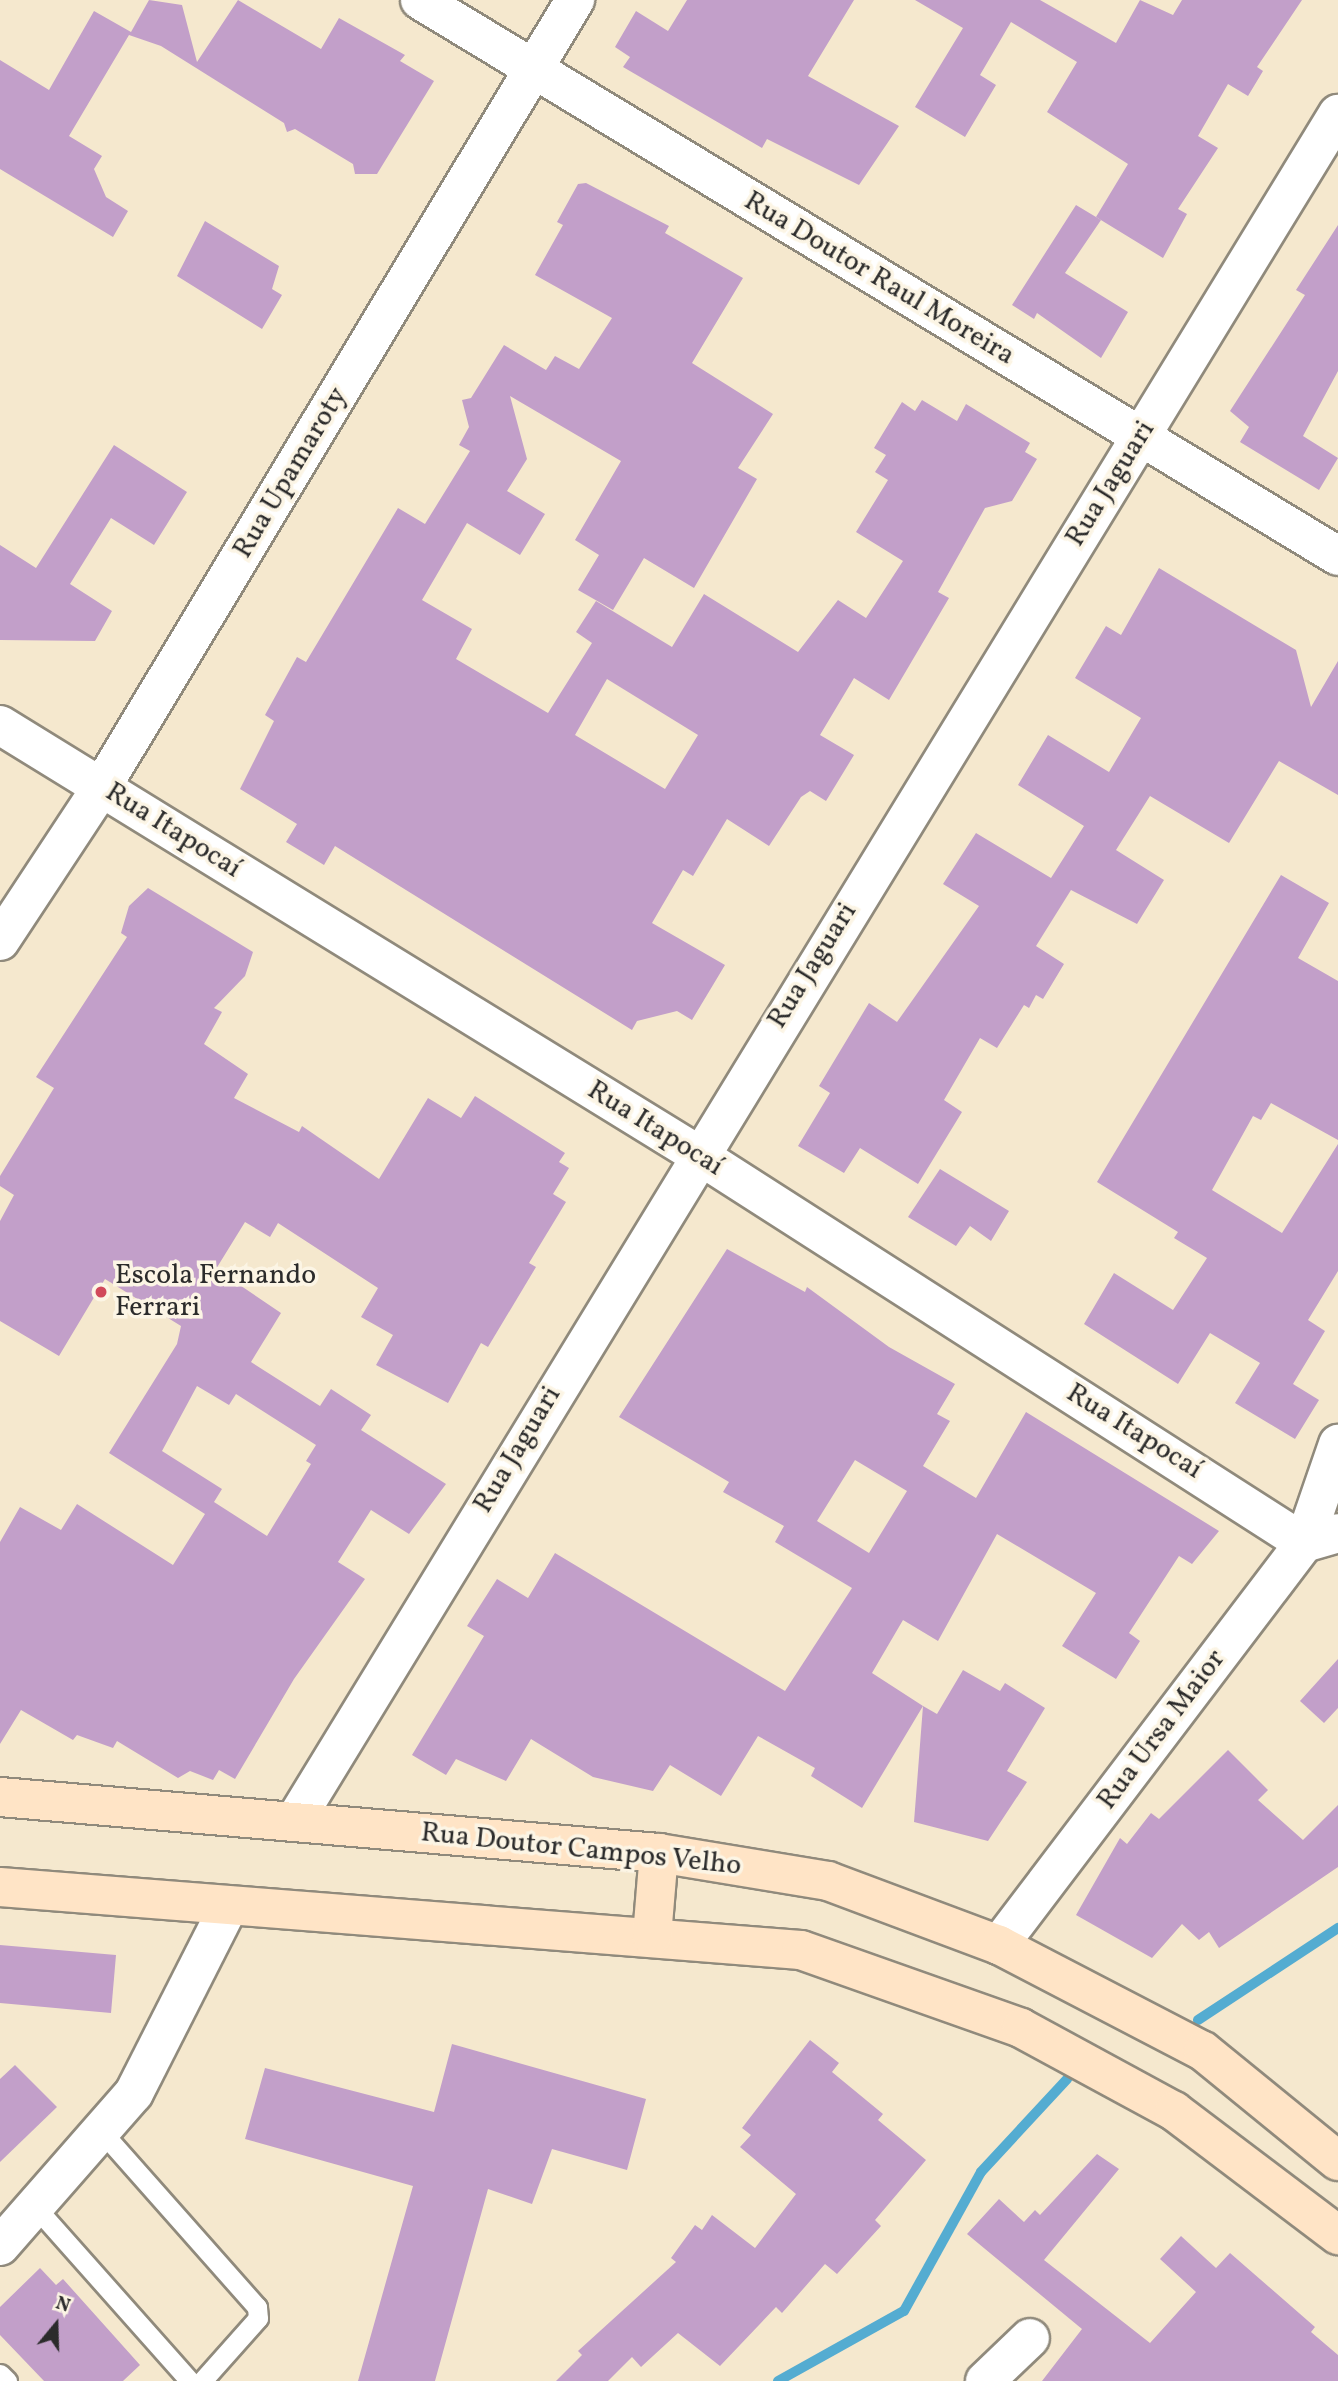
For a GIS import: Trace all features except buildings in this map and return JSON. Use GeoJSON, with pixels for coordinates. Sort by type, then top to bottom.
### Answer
{"type":"FeatureCollection","features":[{"type":"Feature","properties":{"kind":"main road","name":"Rua Doutor Campos Velho"},"geometry":{"type":"LineString","coordinates":[[0,1797],[659,1853],[828,1881],[999,1945],[1203,2051],[1338,2161]]}},
{"type":"Feature","properties":{"kind":"main road"},"geometry":{"type":"LineString","coordinates":[[652,1936],[659,1853]]}},
{"type":"Feature","properties":{"kind":"main road"},"geometry":{"type":"LineString","coordinates":[[0,1887],[652,1936],[802,1950],[1021,2028],[1174,2111],[1338,2235]]}},
{"type":"Feature","properties":{"kind":"street","name":"Rua Doutor Raul Moreira"},"geometry":{"type":"LineString","coordinates":[[420,0],[1338,556]]}},
{"type":"Feature","properties":{"kind":"street","name":"Rua Upamaroty"},"geometry":{"type":"LineString","coordinates":[[0,941],[102,788],[575,0]]}},
{"type":"Feature","properties":{"kind":"street","name":"Rua Jaguari"},"geometry":{"type":"LineString","coordinates":[[294,1822],[697,1154],[1338,114]]}},
{"type":"Feature","properties":{"kind":"street","name":"Rua Itapocaí"},"geometry":{"type":"LineString","coordinates":[[0,725],[1321,1538]]}},
{"type":"Feature","properties":{"kind":"street","name":"Rua Ursa Maior"},"geometry":{"type":"LineString","coordinates":[[999,1945],[1321,1538],[1338,1444]]}},
{"type":"Feature","properties":{"kind":"street"},"geometry":{"type":"LineString","coordinates":[[0,2246],[38,2210],[134,2093],[229,1906]]}},
{"type":"Feature","properties":{"kind":"street"},"geometry":{"type":"LineString","coordinates":[[985,2381],[1030,2338]]}},
{"type":"Feature","properties":{"kind":"lane"},"geometry":{"type":"LineString","coordinates":[[102,2132],[257,2307],[258,2318],[202,2381]]}},
{"type":"Feature","properties":{"kind":"lane"},"geometry":{"type":"LineString","coordinates":[[38,2210],[190,2381]]}},
{"type":"Feature","properties":{"kind":"lane"},"geometry":{"type":"LineString","coordinates":[[0,2374],[7,2381]]}},
{"type":"Feature","properties":{"kind":"waterway"},"geometry":{"type":"LineString","coordinates":[[1198,2020],[1338,1928]]}},
{"type":"Feature","properties":{"kind":"waterway"},"geometry":{"type":"LineString","coordinates":[[778,2381],[904,2311],[981,2172],[1067,2079]]}},
{"type":"Feature","properties":{"kind":"place","name":"Escola Fernando Ferrari"},"geometry":{"type":"Point","coordinates":[101,1292]}}]}
